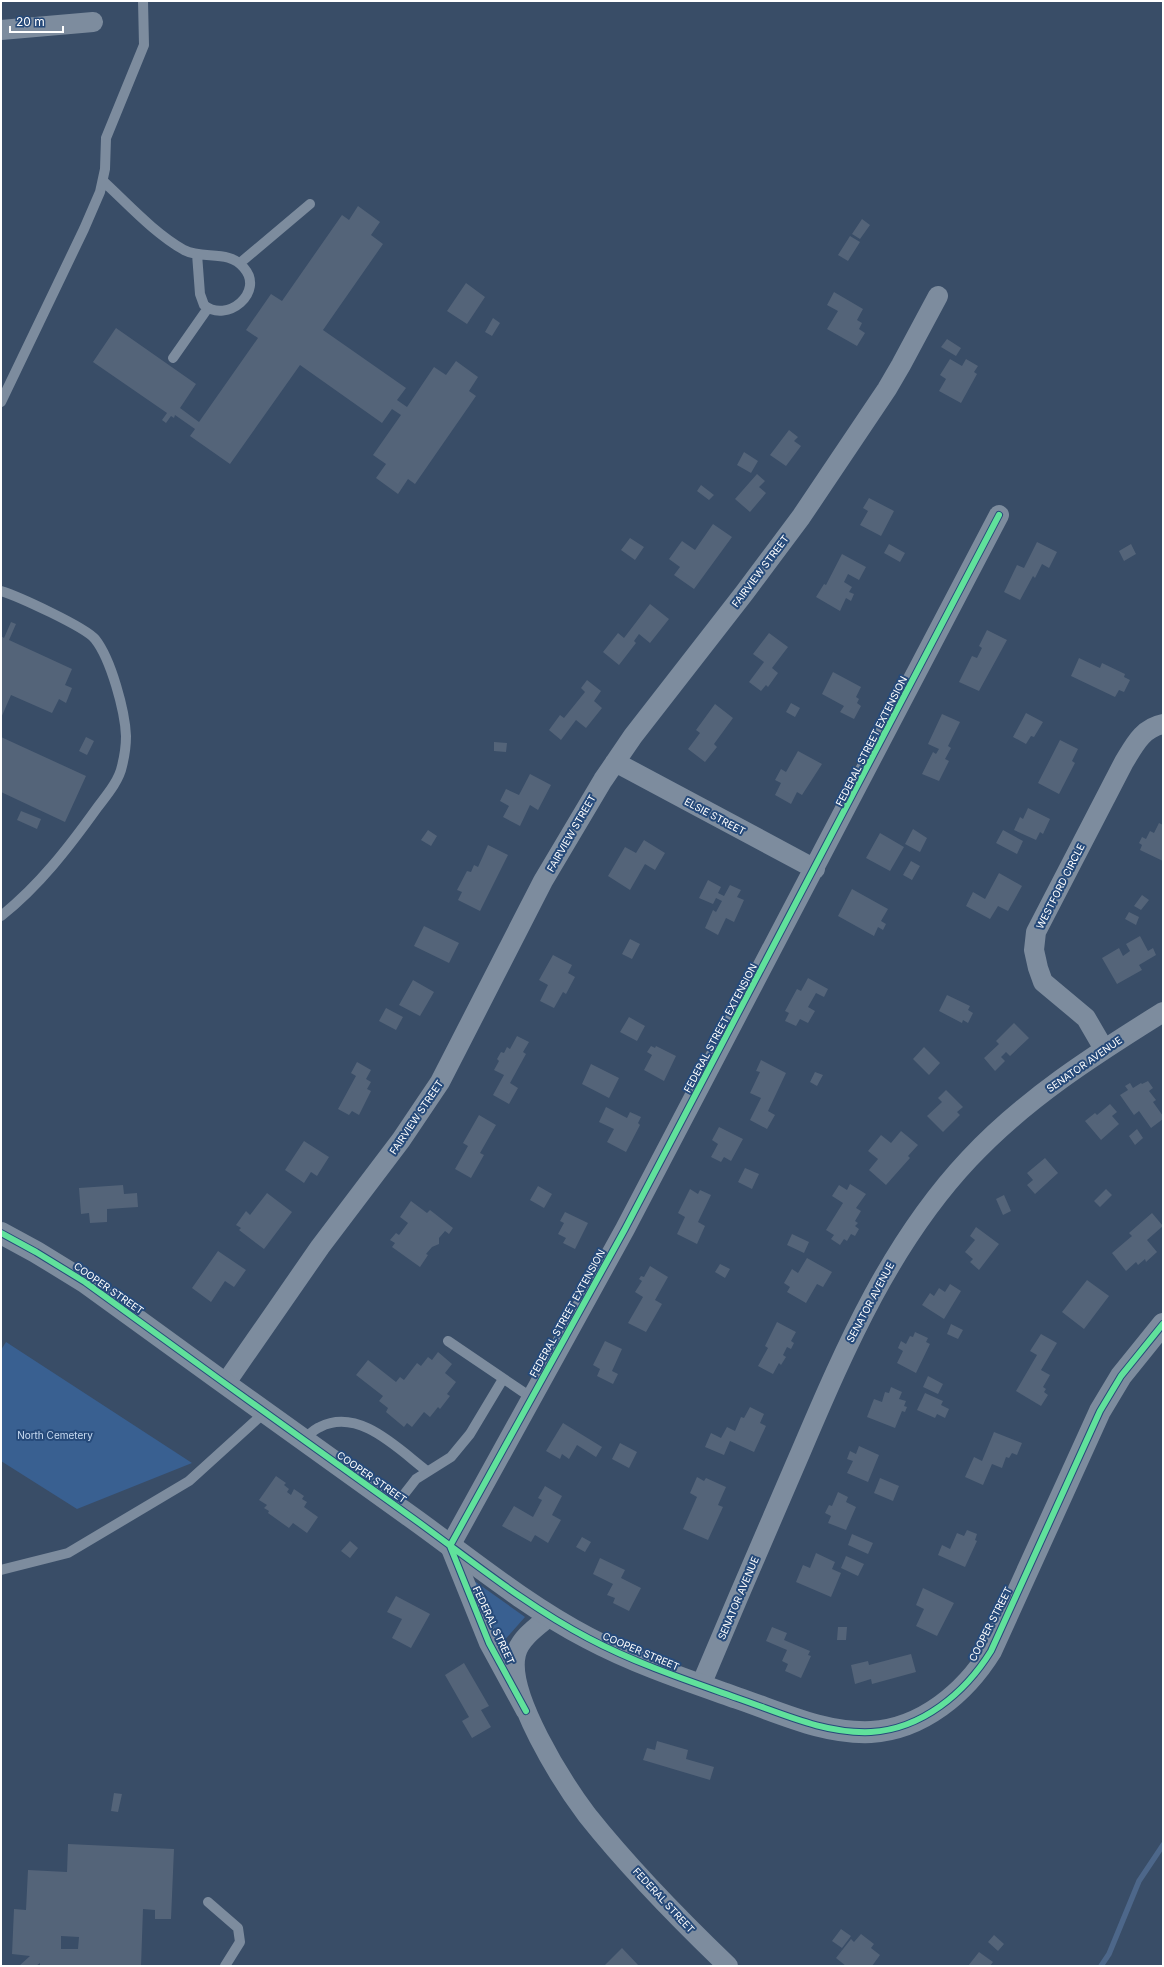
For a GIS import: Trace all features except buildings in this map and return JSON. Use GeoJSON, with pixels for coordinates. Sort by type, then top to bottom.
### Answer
{"type":"FeatureCollection","features":[{"type":"Feature","properties":{"kind":"street"},"geometry":{"type":"LineString","coordinates":[[1,30],[93,22]]}},
{"type":"Feature","properties":{"kind":"street","name":"FAIRVIEW STREET"},"geometry":{"type":"LineString","coordinates":[[225,1384],[320,1247],[401,1140],[440,1082],[543,881],[581,815],[615,762],[800,517],[887,389],[938,296]]}},
{"type":"Feature","properties":{"kind":"street","name":"FEDERAL STREET EXTENSION"},"geometry":{"type":"LineString","coordinates":[[450,1546],[625,1229],[815,869],[999,515]]}},
{"type":"Feature","properties":{"kind":"street","name":"WESTFORD CIRCLE"},"geometry":{"type":"LineString","coordinates":[[1104,1049],[1086,1018],[1043,982],[1035,956],[1036,932],[1124,762],[1140,737],[1150,728],[1163,724]]}},
{"type":"Feature","properties":{"kind":"street","name":"ELSIE STREET"},"geometry":{"type":"LineString","coordinates":[[615,762],[815,869]]}},
{"type":"Feature","properties":{"kind":"street","name":"SENATOR AVENUE"},"geometry":{"type":"LineString","coordinates":[[700,1685],[840,1360],[868,1303],[893,1259],[939,1194],[987,1141],[1043,1092],[1104,1049],[1163,1012]]}},
{"type":"Feature","properties":{"kind":"street","name":"COOPER STREET"},"geometry":{"type":"LineString","coordinates":[[1,1233],[36,1252],[85,1282],[450,1546],[550,1616],[608,1648],[700,1685],[790,1718],[816,1726],[849,1731],[873,1732],[894,1728],[924,1716],[950,1700],[973,1678],[991,1651],[1081,1450],[1110,1393],[1133,1360],[1163,1324]]}},
{"type":"Feature","properties":{"kind":"street","name":"FEDERAL STREET"},"geometry":{"type":"LineString","coordinates":[[450,1546],[489,1643],[551,1759],[587,1814],[651,1888],[728,1966]]}},
{"type":"Feature","properties":{"kind":"street","name":"FEDERAL STREET"},"geometry":{"type":"LineString","coordinates":[[526,1711],[520,1694],[516,1674],[516,1653],[529,1634],[550,1616]]}},
{"type":"Feature","properties":{"kind":"lane"},"geometry":{"type":"LineString","coordinates":[[1,402],[84,229],[100,192],[106,157],[106,138],[144,45],[143,1]]}},
{"type":"Feature","properties":{"kind":"lane"},"geometry":{"type":"LineString","coordinates":[[103,181],[147,222],[184,249],[197,254],[227,257],[240,263],[245,268],[249,279],[249,291],[237,306],[231,309],[217,311],[204,305],[200,294],[197,254]]}},
{"type":"Feature","properties":{"kind":"lane"},"geometry":{"type":"LineString","coordinates":[[240,263],[310,204]]}},
{"type":"Feature","properties":{"kind":"lane"},"geometry":{"type":"LineString","coordinates":[[173,358],[208,308]]}},
{"type":"Feature","properties":{"kind":"lane"},"geometry":{"type":"LineString","coordinates":[[1,591],[81,628],[95,639],[109,666],[120,700],[126,737],[122,768],[107,795],[55,862],[17,903],[1,916]]}},
{"type":"Feature","properties":{"kind":"lane"},"geometry":{"type":"LineString","coordinates":[[448,1341],[532,1398]]}},
{"type":"Feature","properties":{"kind":"lane"},"geometry":{"type":"LineString","coordinates":[[395,1506],[416,1479],[450,1457],[455,1452],[470,1434],[503,1379]]}},
{"type":"Feature","properties":{"kind":"lane"},"geometry":{"type":"LineString","coordinates":[[1,1570],[68,1553],[189,1481],[265,1412]]}},
{"type":"Feature","properties":{"kind":"lane"},"geometry":{"type":"LineString","coordinates":[[303,1440],[320,1426],[355,1422],[370,1428],[427,1471]]}},
{"type":"Feature","properties":{"kind":"lane"},"geometry":{"type":"LineString","coordinates":[[208,1902],[238,1928],[240,1942],[225,1966]]}},
{"type":"Feature","properties":{"kind":"green space","name":"North Cemetery"},"geometry":{"type":"Polygon","coordinates":[[[6,1342],[192,1463],[77,1509],[1,1461],[1,1350],[6,1342]]]}},
{"type":"Feature","properties":{"kind":"green space"},"geometry":{"type":"Polygon","coordinates":[[[473,1580],[525,1617],[501,1644],[473,1580]]]}},
{"type":"Feature","properties":{"kind":"waterway"},"geometry":{"type":"LineString","coordinates":[[1101,1966],[1109,1954],[1139,1881],[1163,1845]]}},
{"type":"Feature","properties":{"kind":"cycle path"},"geometry":{"type":"LineString","coordinates":[[526,1711],[489,1643],[450,1546],[625,1229],[999,515]]}},
{"type":"Feature","properties":{"kind":"cycle path"},"geometry":{"type":"LineString","coordinates":[[1,1233],[36,1252],[85,1282],[495,1579],[564,1625],[606,1647],[680,1678],[786,1716],[836,1730],[854,1732],[871,1732],[890,1729],[908,1724],[925,1716],[955,1694],[980,1666],[991,1651],[1100,1411],[1121,1376],[1163,1324]]}}]}
